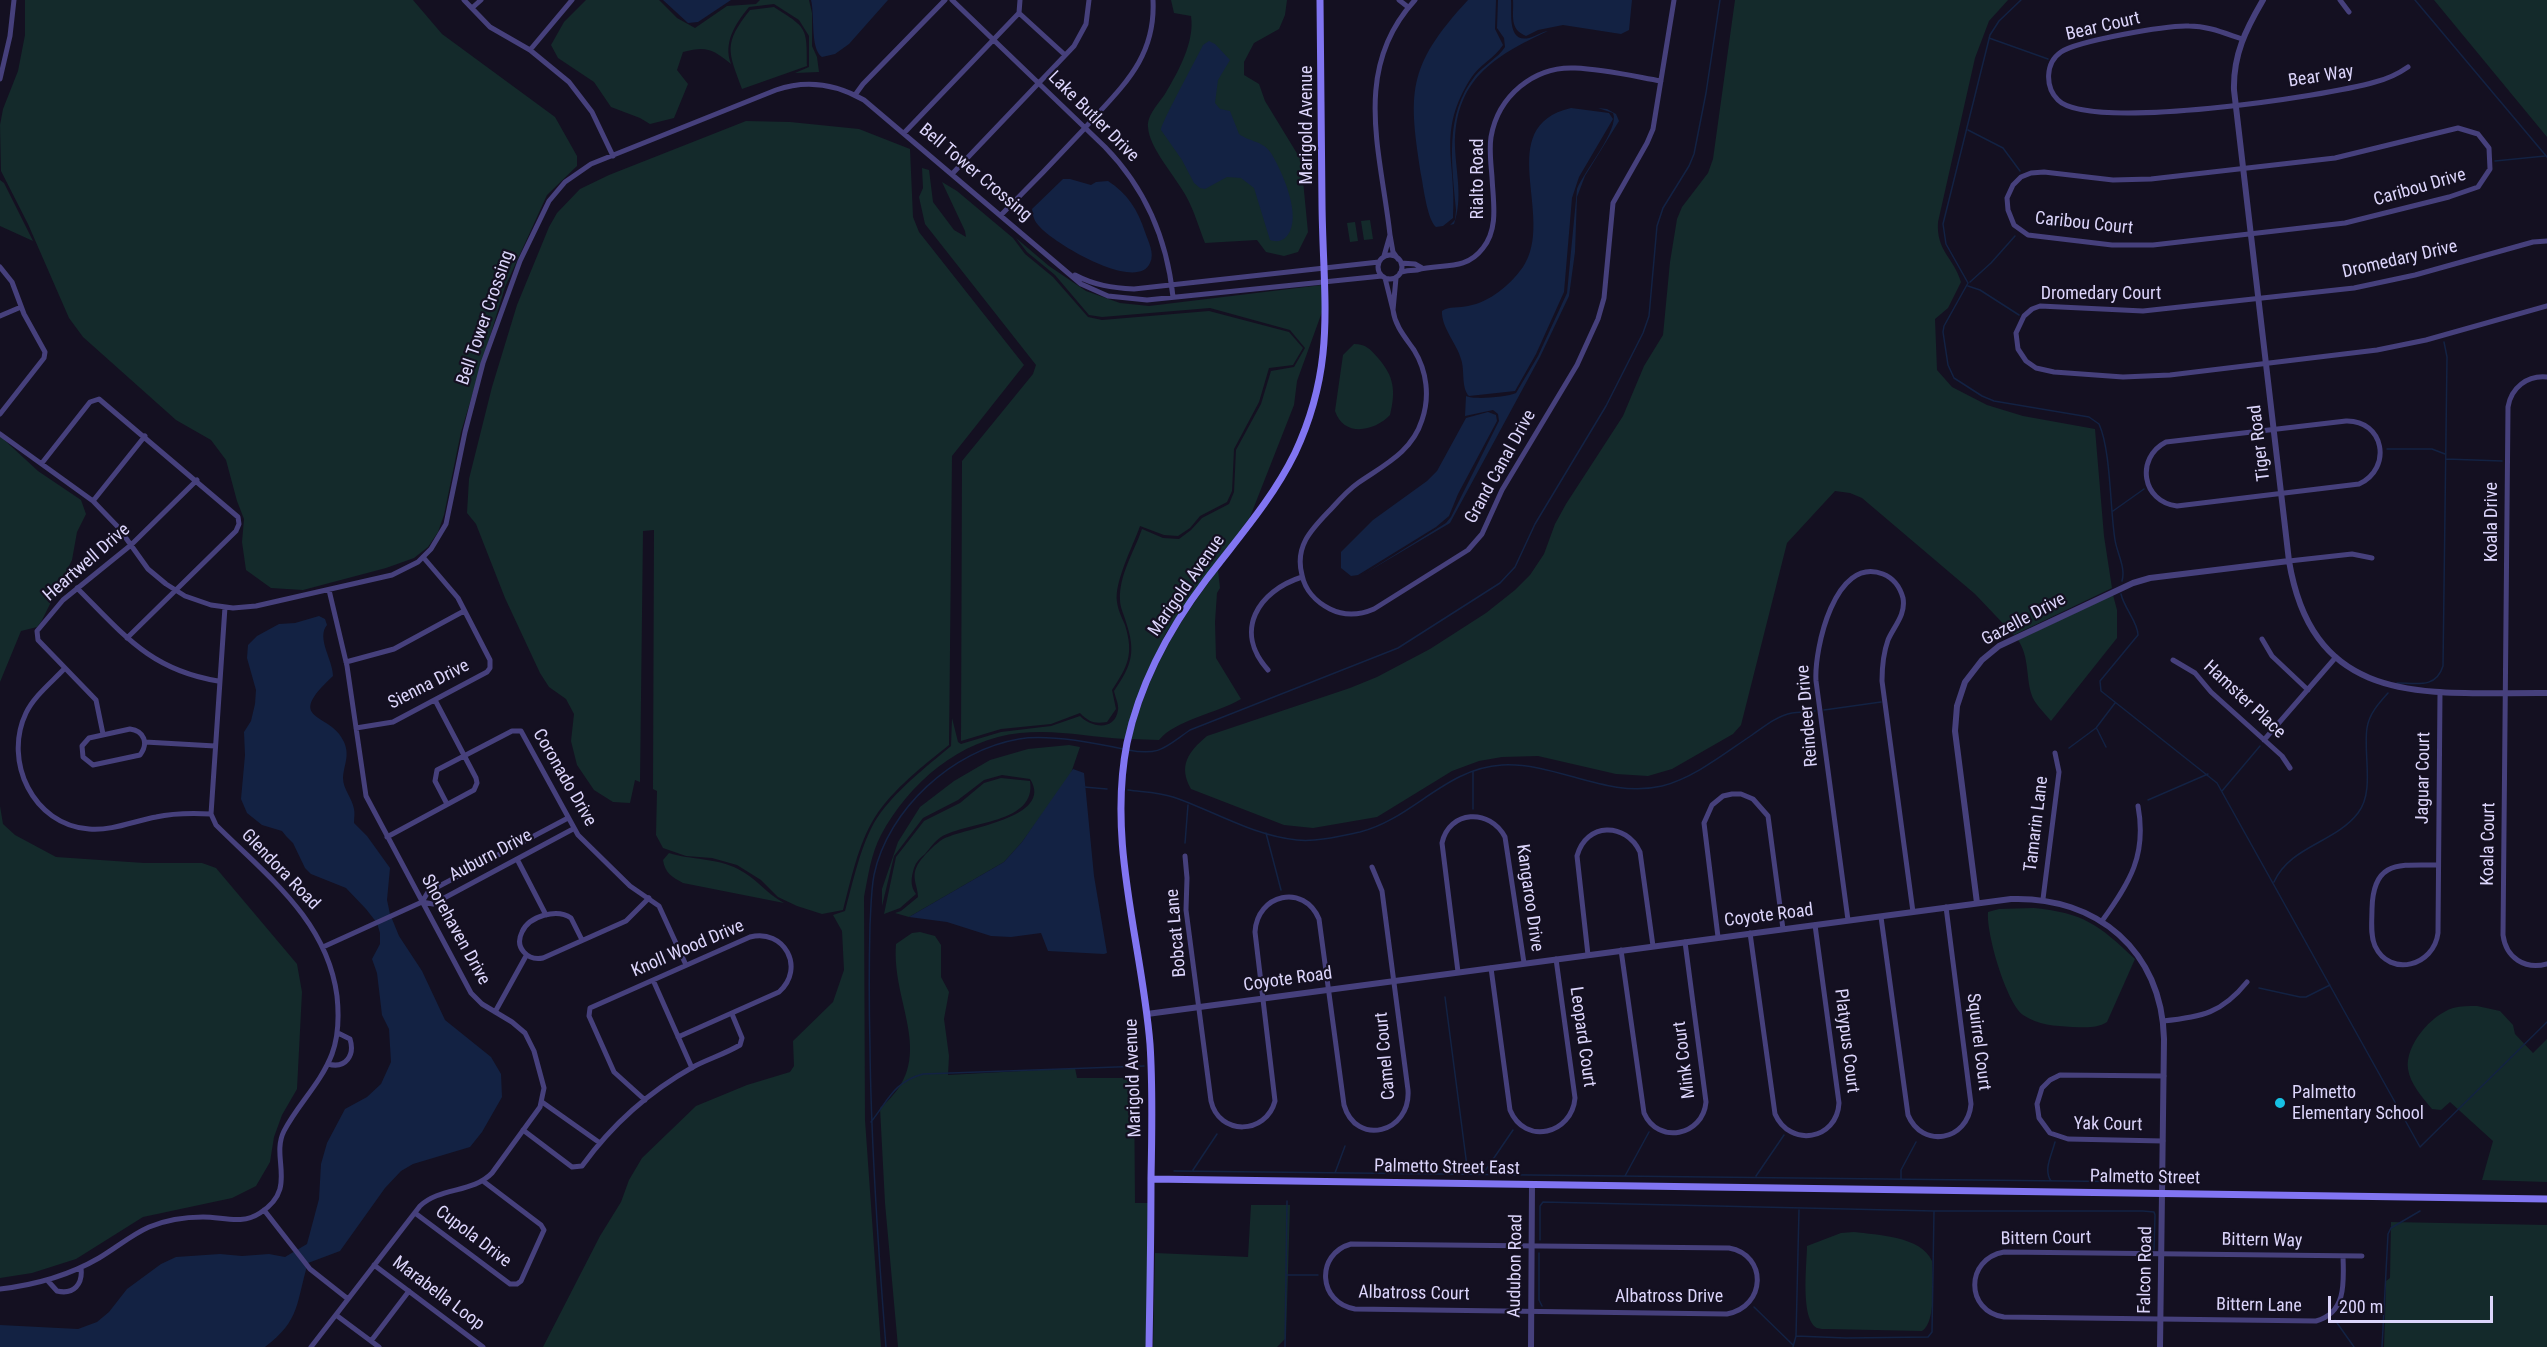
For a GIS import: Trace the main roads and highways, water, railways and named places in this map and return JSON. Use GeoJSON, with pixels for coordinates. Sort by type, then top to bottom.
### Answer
{"type":"FeatureCollection","features":[{"type":"Feature","properties":{"kind":"main road","name":"Marigold Avenue"},"geometry":{"type":"LineString","coordinates":[[1149,1347],[1152,1078],[1147,1014],[1122,849],[1120,814],[1125,756],[1143,688],[1168,634],[1271,493],[1288,466],[1302,437],[1322,370],[1326,333],[1326,280],[1320,0]]}},
{"type":"Feature","properties":{"kind":"main road","name":"Palmetto Street East"},"geometry":{"type":"LineString","coordinates":[[1151,1179],[1743,1186]]}},
{"type":"Feature","properties":{"kind":"main road","name":"Palmetto Street"},"geometry":{"type":"LineString","coordinates":[[1743,1186],[2547,1199]]}},
{"type":"Feature","properties":{"kind":"water"},"geometry":{"type":"Polygon","coordinates":[[[663,0],[731,0],[698,22],[688,23],[663,0]]]}},
{"type":"Feature","properties":{"kind":"water"},"geometry":{"type":"Polygon","coordinates":[[[811,0],[888,0],[849,44],[835,54],[822,57],[818,53],[814,39],[811,0]]]}},
{"type":"Feature","properties":{"kind":"water"},"geometry":{"type":"Polygon","coordinates":[[[1468,0],[1496,0],[1495,29],[1503,45],[1474,73],[1460,97],[1454,115],[1450,147],[1453,218],[1443,226],[1436,227],[1427,205],[1417,150],[1414,102],[1416,82],[1433,44],[1468,0]]]}},
{"type":"Feature","properties":{"kind":"water"},"geometry":{"type":"Polygon","coordinates":[[[1498,0],[1511,0],[1512,26],[1517,36],[1529,38],[1548,31],[1528,40],[1495,61],[1470,87],[1456,124],[1458,205],[1457,214],[1454,224],[1450,225],[1455,220],[1456,210],[1452,158],[1454,123],[1465,91],[1475,76],[1505,47],[1504,38],[1497,28],[1498,0]]]}},
{"type":"Feature","properties":{"kind":"water"},"geometry":{"type":"Polygon","coordinates":[[[1513,0],[1632,0],[1629,30],[1621,34],[1563,25],[1538,30],[1526,36],[1515,26],[1513,0]]]}},
{"type":"Feature","properties":{"kind":"water"},"geometry":{"type":"Polygon","coordinates":[[[1209,41],[1215,44],[1230,60],[1218,80],[1215,103],[1220,109],[1230,111],[1239,134],[1268,149],[1285,182],[1293,218],[1287,236],[1281,240],[1270,240],[1254,188],[1241,178],[1227,177],[1205,189],[1200,188],[1194,183],[1182,160],[1161,130],[1203,45],[1209,41]]]}},
{"type":"Feature","properties":{"kind":"water"},"geometry":{"type":"Polygon","coordinates":[[[1571,108],[1609,113],[1613,119],[1579,177],[1572,198],[1564,292],[1536,354],[1515,391],[1469,396],[1465,388],[1461,359],[1444,323],[1442,311],[1447,308],[1476,304],[1492,297],[1506,286],[1523,267],[1532,247],[1534,224],[1530,153],[1535,134],[1547,118],[1571,108]]]}},
{"type":"Feature","properties":{"kind":"water"},"geometry":{"type":"Polygon","coordinates":[[[1598,108],[1607,109],[1616,114],[1619,121],[1585,176],[1577,197],[1575,252],[1569,296],[1540,357],[1450,523],[1364,574],[1446,523],[1451,517],[1499,421],[1498,414],[1493,410],[1465,416],[1466,396],[1491,398],[1516,393],[1538,356],[1567,293],[1577,189],[1607,139],[1614,120],[1613,113],[1598,108]]]}},
{"type":"Feature","properties":{"kind":"water"},"geometry":{"type":"Polygon","coordinates":[[[1063,179],[1091,185],[1108,181],[1126,197],[1139,216],[1151,251],[1150,263],[1142,271],[1129,272],[1113,269],[1095,262],[1060,243],[1037,224],[1032,209],[1063,179]]]}},
{"type":"Feature","properties":{"kind":"water"},"geometry":{"type":"Polygon","coordinates":[[[1488,412],[1496,415],[1497,421],[1458,494],[1449,516],[1436,527],[1358,575],[1351,576],[1341,568],[1341,552],[1373,520],[1427,481],[1437,471],[1466,418],[1488,412]]]}},
{"type":"Feature","properties":{"kind":"water"},"geometry":{"type":"Polygon","coordinates":[[[319,616],[325,619],[327,625],[323,636],[333,676],[318,691],[311,702],[311,709],[314,715],[338,732],[346,747],[343,782],[354,809],[354,823],[367,836],[390,868],[387,900],[399,936],[422,971],[445,1020],[491,1057],[501,1074],[502,1097],[482,1132],[470,1147],[413,1164],[401,1171],[385,1188],[340,1251],[308,1263],[296,1310],[285,1328],[265,1347],[0,1347],[0,1325],[78,1329],[97,1322],[109,1312],[127,1289],[161,1264],[176,1257],[269,1254],[285,1257],[307,1244],[319,1199],[321,1164],[327,1143],[345,1109],[367,1097],[381,1084],[391,1062],[389,1029],[382,1015],[377,973],[372,959],[380,944],[377,923],[346,888],[311,874],[305,868],[293,843],[282,831],[262,825],[247,813],[241,799],[245,755],[244,732],[251,721],[256,690],[247,658],[248,645],[257,636],[279,624],[295,623],[319,616]]]}},
{"type":"Feature","properties":{"kind":"water"},"geometry":{"type":"Polygon","coordinates":[[[1073,769],[1084,773],[1094,876],[1107,953],[1048,951],[1041,933],[1011,937],[991,936],[947,922],[909,917],[1004,862],[1022,842],[1073,769]]]}},
{"type":"Feature","properties":{"kind":"waterway"},"geometry":{"type":"LineString","coordinates":[[1128,750],[1148,752],[1161,749],[1190,730],[1398,648],[1500,583],[1515,567],[1535,524],[1606,406],[1643,333],[1649,316],[1657,226],[1663,208],[1694,154],[1720,0]]}},
{"type":"Feature","properties":{"kind":"waterway"},"geometry":{"type":"LineString","coordinates":[[2021,0],[1999,21],[1990,35],[1943,224],[1946,244],[1968,283],[1944,326],[1948,365],[1954,378],[1994,401],[2089,417],[2099,424],[2106,449],[2113,527],[2123,571],[2122,581]]}},
{"type":"Feature","properties":{"kind":"waterway"},"geometry":{"type":"LineString","coordinates":[[2415,0],[2547,157]]}},
{"type":"Feature","properties":{"kind":"waterway"},"geometry":{"type":"LineString","coordinates":[[1989,38],[2048,59]]}},
{"type":"Feature","properties":{"kind":"waterway"},"geometry":{"type":"LineString","coordinates":[[1968,130],[2003,148],[2020,171]]}},
{"type":"Feature","properties":{"kind":"waterway"},"geometry":{"type":"LineString","coordinates":[[2495,161],[2545,156]]}},
{"type":"Feature","properties":{"kind":"waterway"},"geometry":{"type":"LineString","coordinates":[[1970,282],[2015,236]]}},
{"type":"Feature","properties":{"kind":"waterway"},"geometry":{"type":"LineString","coordinates":[[1968,286],[1980,290],[2019,315]]}},
{"type":"Feature","properties":{"kind":"waterway"},"geometry":{"type":"LineString","coordinates":[[2397,683],[2418,684],[2430,681],[2436,678],[2443,666],[2447,357],[2444,342]]}},
{"type":"Feature","properties":{"kind":"waterway"},"geometry":{"type":"LineString","coordinates":[[2387,449],[2432,449],[2445,454]]}},
{"type":"Feature","properties":{"kind":"waterway"},"geometry":{"type":"LineString","coordinates":[[2446,459],[2502,461]]}},
{"type":"Feature","properties":{"kind":"waterway"},"geometry":{"type":"LineString","coordinates":[[2113,511],[2144,489]]}},
{"type":"Feature","properties":{"kind":"waterway"},"geometry":{"type":"LineString","coordinates":[[2121,594],[2136,625],[2138,635],[2100,681],[2101,691],[2217,783],[2420,1147],[2547,1022]]}},
{"type":"Feature","properties":{"kind":"waterway"},"geometry":{"type":"LineString","coordinates":[[2274,882],[2291,860],[2337,831],[2358,813],[2366,794],[2368,723],[2375,709],[2388,693]]}},
{"type":"Feature","properties":{"kind":"waterway"},"geometry":{"type":"LineString","coordinates":[[1824,710],[1881,702]]}},
{"type":"Feature","properties":{"kind":"waterway"},"geometry":{"type":"LineString","coordinates":[[2069,748],[2096,728],[2115,703]]}},
{"type":"Feature","properties":{"kind":"waterway"},"geometry":{"type":"LineString","coordinates":[[1128,790],[1173,797],[1265,834],[1297,840],[1321,839],[1379,826],[1446,784],[1482,768],[1502,765],[1522,766],[1621,788],[1641,789],[1662,786],[1697,771],[1776,719],[1787,714],[1815,711]]}},
{"type":"Feature","properties":{"kind":"waterway"},"geometry":{"type":"LineString","coordinates":[[2097,729],[2106,747]]}},
{"type":"Feature","properties":{"kind":"waterway"},"geometry":{"type":"LineString","coordinates":[[886,1347],[873,1160],[869,1001],[872,893],[874,875],[882,851],[893,827],[927,786],[948,769],[994,745],[1019,739],[1057,738],[1123,749]]}},
{"type":"Feature","properties":{"kind":"waterway"},"geometry":{"type":"LineString","coordinates":[[2222,791],[2260,746]]}},
{"type":"Feature","properties":{"kind":"waterway"},"geometry":{"type":"LineString","coordinates":[[1473,771],[1473,809]]}},
{"type":"Feature","properties":{"kind":"waterway"},"geometry":{"type":"LineString","coordinates":[[2148,800],[2208,774]]}},
{"type":"Feature","properties":{"kind":"waterway"},"geometry":{"type":"LineString","coordinates":[[1084,787],[1107,789]]}},
{"type":"Feature","properties":{"kind":"waterway"},"geometry":{"type":"LineString","coordinates":[[1185,843],[1188,805]]}},
{"type":"Feature","properties":{"kind":"waterway"},"geometry":{"type":"LineString","coordinates":[[1266,833],[1281,890]]}},
{"type":"Feature","properties":{"kind":"waterway"},"geometry":{"type":"LineString","coordinates":[[2259,988],[2306,997],[2330,985]]}},
{"type":"Feature","properties":{"kind":"waterway"},"geometry":{"type":"LineString","coordinates":[[1445,997],[1468,1174]]}},
{"type":"Feature","properties":{"kind":"waterway"},"geometry":{"type":"LineString","coordinates":[[871,1122],[899,1087],[913,1077],[923,1074],[1144,1066]]}},
{"type":"Feature","properties":{"kind":"waterway"},"geometry":{"type":"LineString","coordinates":[[1483,1174],[1513,1130]]}},
{"type":"Feature","properties":{"kind":"waterway"},"geometry":{"type":"LineString","coordinates":[[1625,1176],[1649,1132]]}},
{"type":"Feature","properties":{"kind":"waterway"},"geometry":{"type":"LineString","coordinates":[[1193,1170],[1217,1134]]}},
{"type":"Feature","properties":{"kind":"waterway"},"geometry":{"type":"LineString","coordinates":[[1756,1176],[1784,1135]]}},
{"type":"Feature","properties":{"kind":"waterway"},"geometry":{"type":"LineString","coordinates":[[1901,1179],[1901,1170],[1916,1142]]}},
{"type":"Feature","properties":{"kind":"waterway"},"geometry":{"type":"LineString","coordinates":[[2051,1181],[2048,1167],[2055,1142]]}},
{"type":"Feature","properties":{"kind":"waterway"},"geometry":{"type":"LineString","coordinates":[[1335,1173],[1345,1146]]}},
{"type":"Feature","properties":{"kind":"waterway"},"geometry":{"type":"LineString","coordinates":[[1174,1171],[2153,1182]]}},
{"type":"Feature","properties":{"kind":"waterway"},"geometry":{"type":"LineString","coordinates":[[1285,1347],[1287,1201]]}},
{"type":"Feature","properties":{"kind":"waterway"},"geometry":{"type":"LineString","coordinates":[[1540,1240],[1540,1206],[1543,1202],[1934,1211],[2143,1211],[2154,1212],[2155,1215],[2154,1250]]}},
{"type":"Feature","properties":{"kind":"waterway"},"geometry":{"type":"LineString","coordinates":[[1793,1347],[1796,1336],[1799,1210]]}},
{"type":"Feature","properties":{"kind":"waterway"},"geometry":{"type":"LineString","coordinates":[[1796,1336],[1928,1337],[1932,1332],[1934,1211]]}},
{"type":"Feature","properties":{"kind":"waterway"},"geometry":{"type":"LineString","coordinates":[[2382,1347],[2388,1234],[2391,1228],[2420,1211]]}},
{"type":"Feature","properties":{"kind":"waterway"},"geometry":{"type":"LineString","coordinates":[[1539,1253],[1539,1300],[1542,1306]]}},
{"type":"Feature","properties":{"kind":"waterway"},"geometry":{"type":"LineString","coordinates":[[1286,1275],[1318,1275]]}},
{"type":"Feature","properties":{"kind":"waterway"},"geometry":{"type":"LineString","coordinates":[[1754,1307],[1793,1345]]}},
{"type":"Feature","properties":{"kind":"waterway"},"geometry":{"type":"LineString","coordinates":[[2335,1320],[2354,1347]]}},
{"type":"Feature","properties":{"kind":"place","name":"Palmetto Elementary School"},"geometry":{"type":"Point","coordinates":[2280,1103]}}]}
